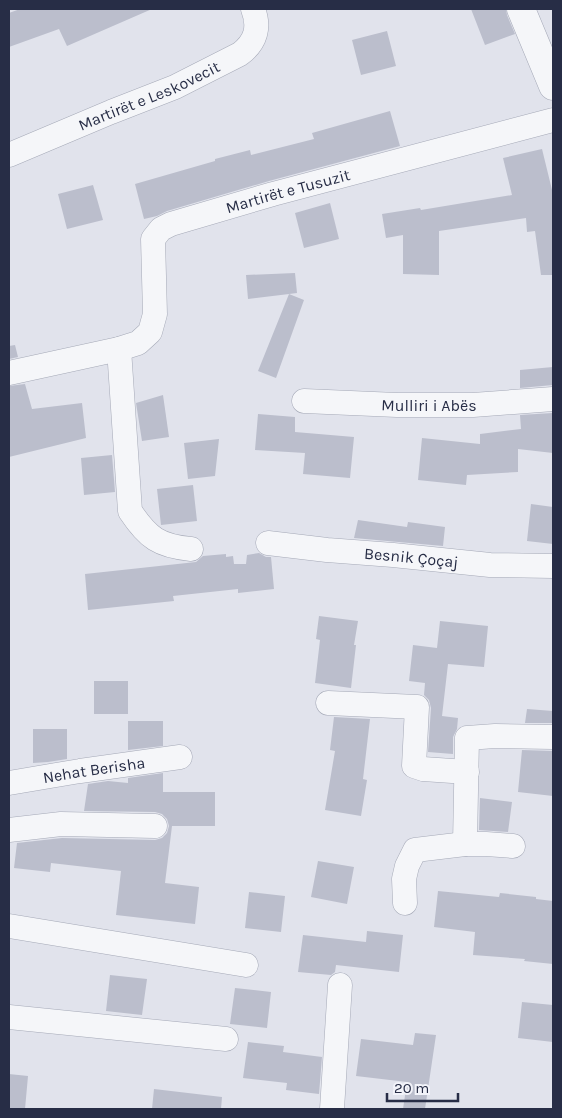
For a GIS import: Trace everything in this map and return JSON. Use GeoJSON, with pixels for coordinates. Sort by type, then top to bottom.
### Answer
{"type":"FeatureCollection","features":[{"type":"Feature","properties":{"kind":"street","name":"Martirët e Leskovecit"},"geometry":{"type":"LineString","coordinates":[[9,155],[175,87],[240,54],[249,48],[254,39],[256,20],[253,9]]}},
{"type":"Feature","properties":{"kind":"street"},"geometry":{"type":"LineString","coordinates":[[526,10],[552,78]]}},
{"type":"Feature","properties":{"kind":"street","name":"Martirët e Tusuzit"},"geometry":{"type":"LineString","coordinates":[[9,373],[138,343],[150,332],[155,314],[154,239],[161,229],[171,224],[273,194],[553,120]]}},
{"type":"Feature","properties":{"kind":"street"},"geometry":{"type":"LineString","coordinates":[[119,348],[130,511],[152,538],[174,548],[191,549]]}},
{"type":"Feature","properties":{"kind":"street","name":"Mulliri i Abës"},"geometry":{"type":"LineString","coordinates":[[304,401],[397,405],[473,405],[553,399]]}},
{"type":"Feature","properties":{"kind":"street","name":"Besnik Çoçaj"},"geometry":{"type":"LineString","coordinates":[[268,543],[490,565],[553,566]]}},
{"type":"Feature","properties":{"kind":"street"},"geometry":{"type":"LineString","coordinates":[[328,703],[417,707],[414,766],[423,769],[467,772]]}},
{"type":"Feature","properties":{"kind":"street"},"geometry":{"type":"LineString","coordinates":[[465,844],[467,738],[496,736],[553,737]]}},
{"type":"Feature","properties":{"kind":"street","name":"Nehat Berisha"},"geometry":{"type":"LineString","coordinates":[[9,782],[180,757]]}},
{"type":"Feature","properties":{"kind":"street"},"geometry":{"type":"LineString","coordinates":[[9,830],[61,824],[155,826]]}},
{"type":"Feature","properties":{"kind":"street"},"geometry":{"type":"LineString","coordinates":[[405,903],[404,879],[407,866],[415,850],[465,844],[513,846]]}},
{"type":"Feature","properties":{"kind":"street"},"geometry":{"type":"LineString","coordinates":[[9,926],[246,966]]}},
{"type":"Feature","properties":{"kind":"street"},"geometry":{"type":"LineString","coordinates":[[332,1109],[340,985]]}},
{"type":"Feature","properties":{"kind":"street"},"geometry":{"type":"LineString","coordinates":[[9,1017],[226,1039]]}},
{"type":"Feature","properties":{"kind":"building"},"geometry":{"type":"Polygon","coordinates":[[[20,9],[152,9],[67,46],[59,29],[9,47],[9,13],[20,9]]]}},
{"type":"Feature","properties":{"kind":"building"},"geometry":{"type":"Polygon","coordinates":[[[471,9],[506,9],[515,34],[485,45],[471,9]]]}},
{"type":"Feature","properties":{"kind":"building"},"geometry":{"type":"Polygon","coordinates":[[[387,31],[396,66],[361,75],[352,40],[387,31]]]}},
{"type":"Feature","properties":{"kind":"building"},"geometry":{"type":"Polygon","coordinates":[[[390,111],[400,146],[269,181],[144,219],[135,184],[250,150],[251,155],[314,139],[312,133],[390,111]]]}},
{"type":"Feature","properties":{"kind":"building"},"geometry":{"type":"Polygon","coordinates":[[[542,149],[553,194],[553,275],[541,275],[535,231],[527,232],[526,218],[439,231],[439,275],[403,274],[403,235],[386,238],[382,214],[420,208],[421,210],[512,195],[503,158],[542,149]]]}},
{"type":"Feature","properties":{"kind":"building"},"geometry":{"type":"Polygon","coordinates":[[[93,185],[103,220],[67,229],[58,194],[93,185]]]}},
{"type":"Feature","properties":{"kind":"building"},"geometry":{"type":"Polygon","coordinates":[[[330,203],[339,239],[304,248],[295,213],[330,203]]]}},
{"type":"Feature","properties":{"kind":"building"},"geometry":{"type":"Polygon","coordinates":[[[295,273],[297,293],[248,299],[246,275],[295,273]]]}},
{"type":"Feature","properties":{"kind":"building"},"geometry":{"type":"Polygon","coordinates":[[[289,294],[304,300],[276,378],[258,371],[289,294]]]}},
{"type":"Feature","properties":{"kind":"building"},"geometry":{"type":"Polygon","coordinates":[[[15,345],[18,357],[9,359],[9,346],[15,345]]]}},
{"type":"Feature","properties":{"kind":"building"},"geometry":{"type":"Polygon","coordinates":[[[553,367],[553,385],[520,388],[520,370],[553,367]]]}},
{"type":"Feature","properties":{"kind":"building"},"geometry":{"type":"Polygon","coordinates":[[[25,384],[32,409],[82,403],[86,438],[9,457],[9,386],[25,384]]]}},
{"type":"Feature","properties":{"kind":"building"},"geometry":{"type":"Polygon","coordinates":[[[163,395],[169,437],[142,441],[136,403],[163,395]]]}},
{"type":"Feature","properties":{"kind":"building"},"geometry":{"type":"Polygon","coordinates":[[[553,413],[553,453],[518,449],[518,472],[467,475],[466,485],[418,480],[422,438],[480,444],[480,434],[521,429],[520,415],[553,413]]]}},
{"type":"Feature","properties":{"kind":"building"},"geometry":{"type":"Polygon","coordinates":[[[258,414],[295,417],[295,432],[354,437],[350,478],[303,474],[305,453],[255,450],[258,414]]]}},
{"type":"Feature","properties":{"kind":"building"},"geometry":{"type":"Polygon","coordinates":[[[219,439],[215,476],[188,479],[184,443],[219,439]]]}},
{"type":"Feature","properties":{"kind":"building"},"geometry":{"type":"Polygon","coordinates":[[[112,455],[115,492],[84,495],[81,458],[112,455]]]}},
{"type":"Feature","properties":{"kind":"building"},"geometry":{"type":"Polygon","coordinates":[[[193,485],[197,521],[161,525],[157,489],[193,485]]]}},
{"type":"Feature","properties":{"kind":"building"},"geometry":{"type":"Polygon","coordinates":[[[531,504],[553,507],[553,544],[527,541],[531,504]]]}},
{"type":"Feature","properties":{"kind":"building"},"geometry":{"type":"Polygon","coordinates":[[[358,520],[407,527],[408,522],[445,527],[443,546],[354,538],[358,520]]]}},
{"type":"Feature","properties":{"kind":"building"},"geometry":{"type":"Polygon","coordinates":[[[259,553],[266,557],[271,557],[274,589],[238,593],[238,589],[173,596],[174,601],[88,610],[85,574],[196,562],[203,556],[226,554],[226,557],[233,556],[234,564],[246,564],[247,555],[259,553]]]}},
{"type":"Feature","properties":{"kind":"building"},"geometry":{"type":"Polygon","coordinates":[[[319,616],[358,621],[351,688],[315,683],[320,640],[316,639],[319,616]]]}},
{"type":"Feature","properties":{"kind":"building"},"geometry":{"type":"Polygon","coordinates":[[[440,621],[488,626],[484,667],[448,664],[442,716],[458,718],[457,729],[453,737],[453,754],[428,752],[431,708],[429,700],[424,695],[425,683],[409,681],[413,645],[437,648],[440,621]]]}},
{"type":"Feature","properties":{"kind":"building"},"geometry":{"type":"Polygon","coordinates":[[[94,681],[128,681],[128,714],[94,714],[94,681]]]}},
{"type":"Feature","properties":{"kind":"building"},"geometry":{"type":"Polygon","coordinates":[[[527,709],[553,711],[553,723],[525,723],[527,709]]]}},
{"type":"Feature","properties":{"kind":"building"},"geometry":{"type":"Polygon","coordinates":[[[334,717],[370,719],[363,779],[367,780],[361,816],[325,810],[335,751],[330,750],[334,717]]]}},
{"type":"Feature","properties":{"kind":"building"},"geometry":{"type":"Polygon","coordinates":[[[128,721],[163,721],[163,746],[128,750],[128,721]]]}},
{"type":"Feature","properties":{"kind":"building"},"geometry":{"type":"Polygon","coordinates":[[[33,729],[67,729],[67,759],[33,763],[33,729]]]}},
{"type":"Feature","properties":{"kind":"building"},"geometry":{"type":"Polygon","coordinates":[[[522,750],[553,751],[553,796],[518,792],[522,750]]]}},
{"type":"Feature","properties":{"kind":"building"},"geometry":{"type":"Polygon","coordinates":[[[163,773],[163,792],[215,792],[215,826],[172,826],[165,883],[199,887],[195,924],[116,915],[121,871],[51,863],[50,872],[14,868],[17,843],[62,838],[155,840],[162,838],[167,833],[169,826],[167,819],[162,814],[155,812],[84,811],[88,784],[108,781],[128,783],[128,778],[163,773]]]}},
{"type":"Feature","properties":{"kind":"building"},"geometry":{"type":"Polygon","coordinates":[[[480,798],[512,802],[508,832],[479,830],[480,798]]]}},
{"type":"Feature","properties":{"kind":"building"},"geometry":{"type":"Polygon","coordinates":[[[318,861],[354,867],[347,904],[311,897],[318,861]]]}},
{"type":"Feature","properties":{"kind":"building"},"geometry":{"type":"Polygon","coordinates":[[[438,891],[499,897],[500,893],[553,901],[553,964],[524,961],[525,959],[473,955],[475,932],[434,927],[438,891]]]}},
{"type":"Feature","properties":{"kind":"building"},"geometry":{"type":"Polygon","coordinates":[[[249,892],[285,896],[281,932],[245,928],[249,892]]]}},
{"type":"Feature","properties":{"kind":"building"},"geometry":{"type":"Polygon","coordinates":[[[367,931],[403,935],[399,972],[336,965],[335,972],[331,975],[298,972],[303,935],[366,942],[367,931]]]}},
{"type":"Feature","properties":{"kind":"building"},"geometry":{"type":"Polygon","coordinates":[[[110,975],[147,979],[142,1015],[106,1011],[110,975]]]}},
{"type":"Feature","properties":{"kind":"building"},"geometry":{"type":"Polygon","coordinates":[[[235,988],[271,992],[267,1028],[230,1024],[235,988]]]}},
{"type":"Feature","properties":{"kind":"building"},"geometry":{"type":"Polygon","coordinates":[[[522,1002],[553,1005],[553,1042],[518,1038],[522,1002]]]}},
{"type":"Feature","properties":{"kind":"building"},"geometry":{"type":"Polygon","coordinates":[[[415,1033],[436,1035],[425,1109],[403,1109],[407,1082],[356,1076],[361,1039],[413,1045],[415,1033]]]}},
{"type":"Feature","properties":{"kind":"building"},"geometry":{"type":"Polygon","coordinates":[[[248,1042],[284,1046],[283,1052],[322,1057],[319,1094],[286,1090],[287,1083],[243,1078],[248,1042]]]}},
{"type":"Feature","properties":{"kind":"building"},"geometry":{"type":"Polygon","coordinates":[[[9,1074],[28,1076],[25,1109],[9,1109],[9,1074]]]}},
{"type":"Feature","properties":{"kind":"building"},"geometry":{"type":"Polygon","coordinates":[[[154,1089],[222,1097],[221,1109],[152,1109],[154,1089]]]}}]}
